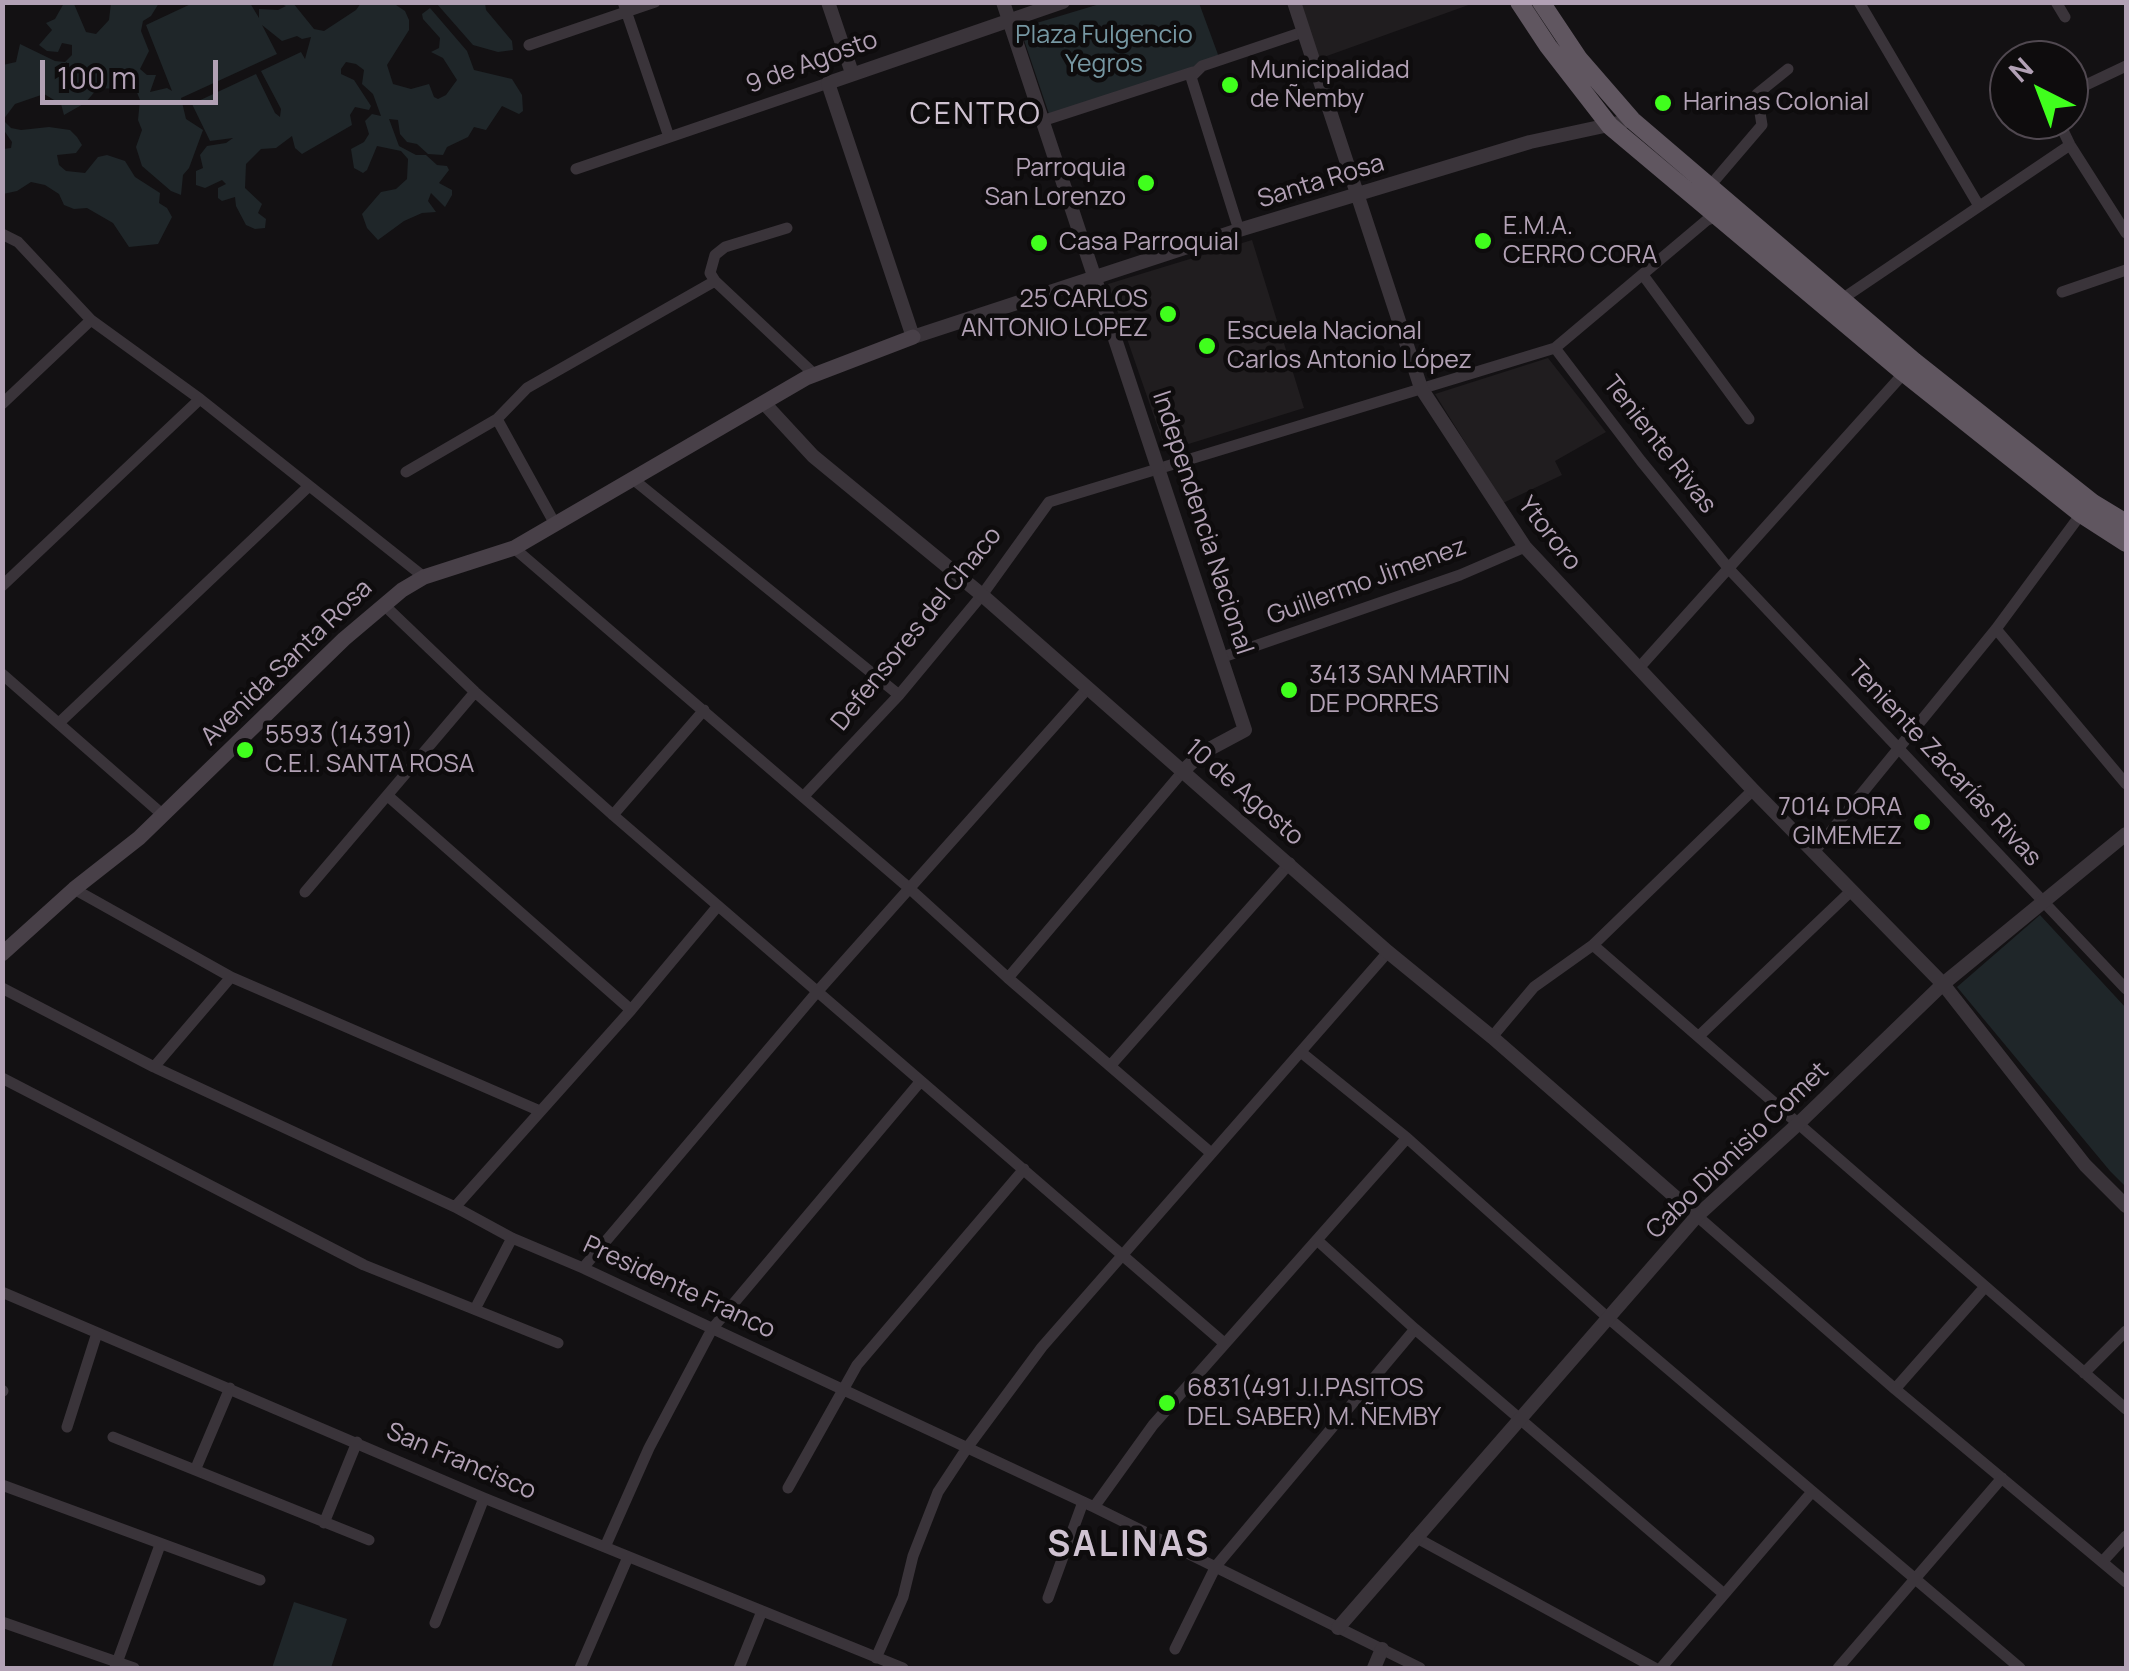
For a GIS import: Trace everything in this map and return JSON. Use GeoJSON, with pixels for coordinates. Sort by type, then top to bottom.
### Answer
{"type":"FeatureCollection","features":[{"type":"Feature","properties":{"kind":"highway"},"geometry":{"type":"LineString","coordinates":[[1520,2],[1548,46],[1610,126],[1904,373],[2081,514],[2126,543]]}},
{"type":"Feature","properties":{"kind":"highway"},"geometry":{"type":"LineString","coordinates":[[1541,2],[1579,58],[1632,120],[1842,299],[2064,479],[2126,523]]}},
{"type":"Feature","properties":{"kind":"main road","name":"Avenida Santa Rosa"},"geometry":{"type":"LineString","coordinates":[[2,954],[163,816],[383,604],[424,578],[514,548],[814,374],[913,337]]}},
{"type":"Feature","properties":{"kind":"street"},"geometry":{"type":"LineString","coordinates":[[530,45],[625,7],[655,2]]}},
{"type":"Feature","properties":{"kind":"street"},"geometry":{"type":"LineString","coordinates":[[828,2],[852,73]]}},
{"type":"Feature","properties":{"kind":"street","name":"Independencia Nacional"},"geometry":{"type":"LineString","coordinates":[[1003,2],[1245,730],[1202,753],[1184,770],[1008,978]]}},
{"type":"Feature","properties":{"kind":"street","name":"9 de Agosto"},"geometry":{"type":"LineString","coordinates":[[576,169],[1064,2]]}},
{"type":"Feature","properties":{"kind":"street","name":"Ytororo"},"geometry":{"type":"LineString","coordinates":[[1294,2],[1421,388],[1525,547],[1752,790],[1942,984],[2085,1166],[2126,1206]]}},
{"type":"Feature","properties":{"kind":"street"},"geometry":{"type":"LineString","coordinates":[[1860,2],[1979,206]]}},
{"type":"Feature","properties":{"kind":"street"},"geometry":{"type":"LineString","coordinates":[[2056,2],[2065,17]]}},
{"type":"Feature","properties":{"kind":"street"},"geometry":{"type":"LineString","coordinates":[[625,7],[669,137]]}},
{"type":"Feature","properties":{"kind":"street"},"geometry":{"type":"LineString","coordinates":[[1042,121],[1192,78],[1202,66],[1303,32]]}},
{"type":"Feature","properties":{"kind":"street"},"geometry":{"type":"LineString","coordinates":[[2089,84],[2126,66]]}},
{"type":"Feature","properties":{"kind":"street"},"geometry":{"type":"LineString","coordinates":[[1709,187],[1762,125],[1757,94],[1788,69]]}},
{"type":"Feature","properties":{"kind":"street"},"geometry":{"type":"LineString","coordinates":[[1192,78],[1238,230]]}},
{"type":"Feature","properties":{"kind":"street"},"geometry":{"type":"LineString","coordinates":[[828,83],[913,337]]}},
{"type":"Feature","properties":{"kind":"street","name":"Santa Rosa"},"geometry":{"type":"LineString","coordinates":[[913,337],[1238,230],[1530,142],[1632,120]]}},
{"type":"Feature","properties":{"kind":"street"},"geometry":{"type":"LineString","coordinates":[[2068,140],[2126,232]]}},
{"type":"Feature","properties":{"kind":"street"},"geometry":{"type":"LineString","coordinates":[[1842,299],[2070,145]]}},
{"type":"Feature","properties":{"kind":"street","name":"Defensores del Chaco"},"geometry":{"type":"LineString","coordinates":[[803,797],[899,695],[982,595],[1049,502],[1555,348],[1707,220],[1718,216]]}},
{"type":"Feature","properties":{"kind":"street"},"geometry":{"type":"LineString","coordinates":[[787,228],[725,247],[715,255],[710,273],[814,374]]}},
{"type":"Feature","properties":{"kind":"street"},"geometry":{"type":"LineString","coordinates":[[2,234],[18,242],[91,320],[200,399],[424,578]]}},
{"type":"Feature","properties":{"kind":"street"},"geometry":{"type":"LineString","coordinates":[[2062,292],[2126,270]]}},
{"type":"Feature","properties":{"kind":"street"},"geometry":{"type":"LineString","coordinates":[[1644,275],[1749,419]]}},
{"type":"Feature","properties":{"kind":"street"},"geometry":{"type":"LineString","coordinates":[[406,472],[498,419],[527,388],[714,281]]}},
{"type":"Feature","properties":{"kind":"street"},"geometry":{"type":"LineString","coordinates":[[2,404],[91,320]]}},
{"type":"Feature","properties":{"kind":"street","name":"Teniente Rivas"},"geometry":{"type":"LineString","coordinates":[[1555,348],[1729,569]]}},
{"type":"Feature","properties":{"kind":"street"},"geometry":{"type":"LineString","coordinates":[[1638,668],[1904,373]]}},
{"type":"Feature","properties":{"kind":"street"},"geometry":{"type":"LineString","coordinates":[[2,586],[200,399]]}},
{"type":"Feature","properties":{"kind":"street","name":"10 de Agosto"},"geometry":{"type":"LineString","coordinates":[[764,403],[814,456],[982,595],[1388,952],[1697,1216]]}},
{"type":"Feature","properties":{"kind":"street"},"geometry":{"type":"LineString","coordinates":[[498,419],[556,524]]}},
{"type":"Feature","properties":{"kind":"street"},"geometry":{"type":"LineString","coordinates":[[634,480],[899,695]]}},
{"type":"Feature","properties":{"kind":"street"},"geometry":{"type":"LineString","coordinates":[[60,722],[308,487]]}},
{"type":"Feature","properties":{"kind":"street"},"geometry":{"type":"LineString","coordinates":[[1814,852],[1996,629],[2081,514]]}},
{"type":"Feature","properties":{"kind":"street","name":"Guillermo Jimenez"},"geometry":{"type":"LineString","coordinates":[[1223,657],[1460,575],[1525,547]]}},
{"type":"Feature","properties":{"kind":"street"},"geometry":{"type":"LineString","coordinates":[[514,548],[1211,1153]]}},
{"type":"Feature","properties":{"kind":"street","name":"Teniente Zacarías Rivas"},"geometry":{"type":"LineString","coordinates":[[1729,569],[2126,989]]}},
{"type":"Feature","properties":{"kind":"street"},"geometry":{"type":"LineString","coordinates":[[383,604],[474,692],[612,815],[1224,1343]]}},
{"type":"Feature","properties":{"kind":"street"},"geometry":{"type":"LineString","coordinates":[[1996,629],[2126,784]]}},
{"type":"Feature","properties":{"kind":"street"},"geometry":{"type":"LineString","coordinates":[[2,674],[163,816]]}},
{"type":"Feature","properties":{"kind":"street"},"geometry":{"type":"LineString","coordinates":[[583,1268],[817,992],[1088,688]]}},
{"type":"Feature","properties":{"kind":"street"},"geometry":{"type":"LineString","coordinates":[[305,892],[474,692]]}},
{"type":"Feature","properties":{"kind":"street"},"geometry":{"type":"LineString","coordinates":[[612,815],[704,710]]}},
{"type":"Feature","properties":{"kind":"street"},"geometry":{"type":"LineString","coordinates":[[1492,1037],[1534,987],[1593,945],[1752,790]]}},
{"type":"Feature","properties":{"kind":"street"},"geometry":{"type":"LineString","coordinates":[[388,796],[631,1010]]}},
{"type":"Feature","properties":{"kind":"street","name":"Cabo Dionisio Comet"},"geometry":{"type":"LineString","coordinates":[[1338,1628],[1697,1216],[1942,984],[2126,834]]}},
{"type":"Feature","properties":{"kind":"street"},"geometry":{"type":"LineString","coordinates":[[1110,1066],[1290,863]]}},
{"type":"Feature","properties":{"kind":"street"},"geometry":{"type":"LineString","coordinates":[[74,889],[231,977],[540,1111]]}},
{"type":"Feature","properties":{"kind":"street"},"geometry":{"type":"LineString","coordinates":[[1700,1036],[1850,892]]}},
{"type":"Feature","properties":{"kind":"street"},"geometry":{"type":"LineString","coordinates":[[455,1207],[718,906]]}},
{"type":"Feature","properties":{"kind":"street"},"geometry":{"type":"LineString","coordinates":[[1593,945],[2126,1409]]}},
{"type":"Feature","properties":{"kind":"street"},"geometry":{"type":"LineString","coordinates":[[876,1658],[903,1596],[913,1556],[938,1492],[967,1448],[1042,1346],[1388,952]]}},
{"type":"Feature","properties":{"kind":"street"},"geometry":{"type":"LineString","coordinates":[[154,1066],[231,977]]}},
{"type":"Feature","properties":{"kind":"street","name":"Presidente Franco"},"geometry":{"type":"LineString","coordinates":[[2,988],[154,1066],[455,1207],[512,1238],[842,1388],[1382,1649]]}},
{"type":"Feature","properties":{"kind":"street"},"geometry":{"type":"LineString","coordinates":[[1302,1053],[1407,1138],[1607,1317],[2020,1668]]}},
{"type":"Feature","properties":{"kind":"street"},"geometry":{"type":"LineString","coordinates":[[2,1078],[364,1265],[558,1343]]}},
{"type":"Feature","properties":{"kind":"street"},"geometry":{"type":"LineString","coordinates":[[605,1548],[649,1448],[712,1329],[920,1082]]}},
{"type":"Feature","properties":{"kind":"street"},"geometry":{"type":"LineString","coordinates":[[1048,1598],[1089,1505],[1224,1343],[1407,1138]]}},
{"type":"Feature","properties":{"kind":"street"},"geometry":{"type":"LineString","coordinates":[[788,1488],[857,1365],[1024,1169]]}},
{"type":"Feature","properties":{"kind":"street"},"geometry":{"type":"LineString","coordinates":[[1697,1216],[1895,1389],[2126,1582]]}},
{"type":"Feature","properties":{"kind":"street"},"geometry":{"type":"LineString","coordinates":[[475,1309],[512,1238]]}},
{"type":"Feature","properties":{"kind":"street"},"geometry":{"type":"LineString","coordinates":[[1317,1240],[1415,1330],[1724,1594]]}},
{"type":"Feature","properties":{"kind":"street"},"geometry":{"type":"LineString","coordinates":[[1895,1389],[1984,1288]]}},
{"type":"Feature","properties":{"kind":"street","name":"San Francisco"},"geometry":{"type":"LineString","coordinates":[[2,1292],[484,1498],[902,1668]]}},
{"type":"Feature","properties":{"kind":"street"},"geometry":{"type":"LineString","coordinates":[[1174,1649],[1216,1566],[1415,1330]]}},
{"type":"Feature","properties":{"kind":"street"},"geometry":{"type":"LineString","coordinates":[[2084,1373],[2126,1330]]}},
{"type":"Feature","properties":{"kind":"street"},"geometry":{"type":"LineString","coordinates":[[67,1426],[97,1333]]}},
{"type":"Feature","properties":{"kind":"street"},"geometry":{"type":"LineString","coordinates":[[196,1468],[230,1388]]}},
{"type":"Feature","properties":{"kind":"street"},"geometry":{"type":"LineString","coordinates":[[114,1437],[369,1540]]}},
{"type":"Feature","properties":{"kind":"street"},"geometry":{"type":"LineString","coordinates":[[324,1523],[357,1442]]}},
{"type":"Feature","properties":{"kind":"street"},"geometry":{"type":"LineString","coordinates":[[1838,1668],[2002,1478]]}},
{"type":"Feature","properties":{"kind":"street"},"geometry":{"type":"LineString","coordinates":[[2,1485],[260,1580]]}},
{"type":"Feature","properties":{"kind":"street"},"geometry":{"type":"LineString","coordinates":[[1415,1537],[1658,1668],[1811,1493]]}},
{"type":"Feature","properties":{"kind":"street"},"geometry":{"type":"LineString","coordinates":[[435,1623],[484,1498]]}},
{"type":"Feature","properties":{"kind":"street"},"geometry":{"type":"LineString","coordinates":[[2103,1561],[2126,1536]]}},
{"type":"Feature","properties":{"kind":"street"},"geometry":{"type":"LineString","coordinates":[[116,1666],[160,1545]]}},
{"type":"Feature","properties":{"kind":"street"},"geometry":{"type":"LineString","coordinates":[[580,1668],[628,1556]]}},
{"type":"Feature","properties":{"kind":"street"},"geometry":{"type":"LineString","coordinates":[[739,1668],[762,1611]]}},
{"type":"Feature","properties":{"kind":"street"},"geometry":{"type":"LineString","coordinates":[[3,1623],[116,1666],[134,1668]]}},
{"type":"Feature","properties":{"kind":"street"},"geometry":{"type":"LineString","coordinates":[[1374,1668],[1382,1649],[1420,1668]]}},
{"type":"Feature","properties":{"kind":"shaded area"},"geometry":{"type":"Polygon","coordinates":[[[1294,3],[1474,3],[1313,61],[1294,3]]]}},
{"type":"Feature","properties":{"kind":"shaded area","name":"Escuela Nacional Carlos Antonio López"},"geometry":{"type":"Polygon","coordinates":[[[1252,240],[1304,408],[1166,451],[1108,284],[1252,240]]]}},
{"type":"Feature","properties":{"kind":"shaded area"},"geometry":{"type":"Polygon","coordinates":[[[1548,358],[1606,432],[1555,461],[1562,475],[1503,503],[1435,394],[1548,358]]]}},
{"type":"Feature","properties":{"kind":"green space"},"geometry":{"type":"Polygon","coordinates":[[[64,3],[74,4],[86,32],[96,34],[109,20],[111,3],[159,3],[143,21],[141,31],[149,51],[140,69],[147,75],[156,75],[150,92],[167,88],[172,91],[146,25],[193,3],[250,3],[259,18],[259,9],[278,10],[286,6],[278,3],[293,3],[314,29],[324,31],[361,3],[393,3],[405,11],[409,30],[387,65],[393,84],[411,89],[429,84],[438,99],[457,80],[443,58],[431,52],[439,48],[440,38],[423,19],[422,14],[430,8],[467,51],[474,70],[512,79],[522,95],[523,111],[519,114],[502,106],[486,130],[474,127],[468,137],[447,147],[443,155],[428,154],[417,144],[407,142],[400,134],[398,120],[389,119],[399,146],[447,166],[449,170],[439,183],[452,190],[452,195],[445,207],[431,193],[428,201],[436,212],[404,221],[378,240],[367,228],[362,214],[381,192],[396,189],[407,179],[408,159],[401,151],[377,146],[367,170],[363,173],[354,168],[351,149],[369,134],[365,121],[372,114],[381,116],[373,94],[362,84],[364,70],[356,64],[346,62],[341,74],[354,80],[371,106],[369,110],[355,107],[350,115],[352,125],[302,154],[295,148],[292,136],[276,148],[261,149],[246,164],[245,188],[262,204],[258,213],[266,219],[265,228],[246,225],[235,197],[222,201],[218,198],[218,188],[226,184],[222,180],[205,188],[196,185],[196,171],[203,168],[200,155],[207,146],[233,138],[210,141],[192,104],[256,74],[280,117],[281,109],[261,71],[301,52],[305,59],[311,37],[282,41],[262,25],[277,54],[181,98],[186,119],[203,130],[183,175],[181,195],[142,166],[136,147],[142,130],[138,120],[140,100],[136,90],[128,85],[119,89],[98,88],[85,103],[64,115],[61,104],[44,94],[15,104],[3,120],[3,65],[16,62],[20,44],[55,61],[65,62],[72,55],[72,45],[62,43],[58,52],[39,45],[52,30],[46,23],[55,19],[64,3]]]}},
{"type":"Feature","properties":{"kind":"green space"},"geometry":{"type":"Polygon","coordinates":[[[485,3],[486,10],[512,41],[513,50],[498,52],[473,45],[437,4],[485,3]]]}},
{"type":"Feature","properties":{"kind":"green space","name":"Plaza Fulgencio Yegros"},"geometry":{"type":"Polygon","coordinates":[[[1103,3],[1199,3],[1220,60],[1050,117],[1020,28],[1103,3]]]}},
{"type":"Feature","properties":{"kind":"green space"},"geometry":{"type":"Polygon","coordinates":[[[3,120],[11,128],[21,130],[70,130],[82,145],[76,153],[57,155],[59,165],[66,171],[85,173],[98,157],[107,155],[125,161],[135,177],[160,193],[159,203],[172,217],[158,244],[129,247],[113,223],[87,208],[64,205],[59,194],[45,185],[31,182],[3,194],[3,149],[11,148],[12,142],[3,129],[3,120]]]}},
{"type":"Feature","properties":{"kind":"green space"},"geometry":{"type":"Polygon","coordinates":[[[2040,915],[2126,1008],[2126,1187],[1957,987],[2040,915]]]}},
{"type":"Feature","properties":{"kind":"green space"},"geometry":{"type":"Polygon","coordinates":[[[294,1602],[347,1619],[331,1668],[272,1668],[294,1602]]]}},
{"type":"Feature","properties":{"kind":"place","name":"Municipalidad de Ñemby"},"geometry":{"type":"Point","coordinates":[1230,85]}},
{"type":"Feature","properties":{"kind":"place","name":"Harinas Colonial"},"geometry":{"type":"Point","coordinates":[1663,103]}},
{"type":"Feature","properties":{"kind":"place","name":"Parroquia San Lorenzo"},"geometry":{"type":"Point","coordinates":[1146,183]}},
{"type":"Feature","properties":{"kind":"place","name":"E.M.A. CERRO CORA"},"geometry":{"type":"Point","coordinates":[1483,241]}},
{"type":"Feature","properties":{"kind":"place","name":"Casa Parroquial"},"geometry":{"type":"Point","coordinates":[1039,243]}},
{"type":"Feature","properties":{"kind":"place","name":"25 CARLOS ANTONIO LOPEZ"},"geometry":{"type":"Point","coordinates":[1168,314]}},
{"type":"Feature","properties":{"kind":"place","name":"Escuela Nacional Carlos Antonio López"},"geometry":{"type":"Point","coordinates":[1207,346]}},
{"type":"Feature","properties":{"kind":"place","name":"3413 SAN MARTIN DE PORRES"},"geometry":{"type":"Point","coordinates":[1289,690]}},
{"type":"Feature","properties":{"kind":"place","name":"5593 (14391) C.E.I. SANTA ROSA"},"geometry":{"type":"Point","coordinates":[245,750]}},
{"type":"Feature","properties":{"kind":"place","name":"7014 DORA GIMEMEZ"},"geometry":{"type":"Point","coordinates":[1922,822]}},
{"type":"Feature","properties":{"kind":"place","name":"6831(491 J.I.PASITOS DEL SABER) M. ÑEMBY"},"geometry":{"type":"Point","coordinates":[1167,1403]}},
{"type":"Feature","properties":{"kind":"district","name":"CENTRO"},"geometry":{"type":"Point","coordinates":[976,116]}},
{"type":"Feature","properties":{"kind":"district","name":"SALINAS"},"geometry":{"type":"Point","coordinates":[1129,1546]}}]}
